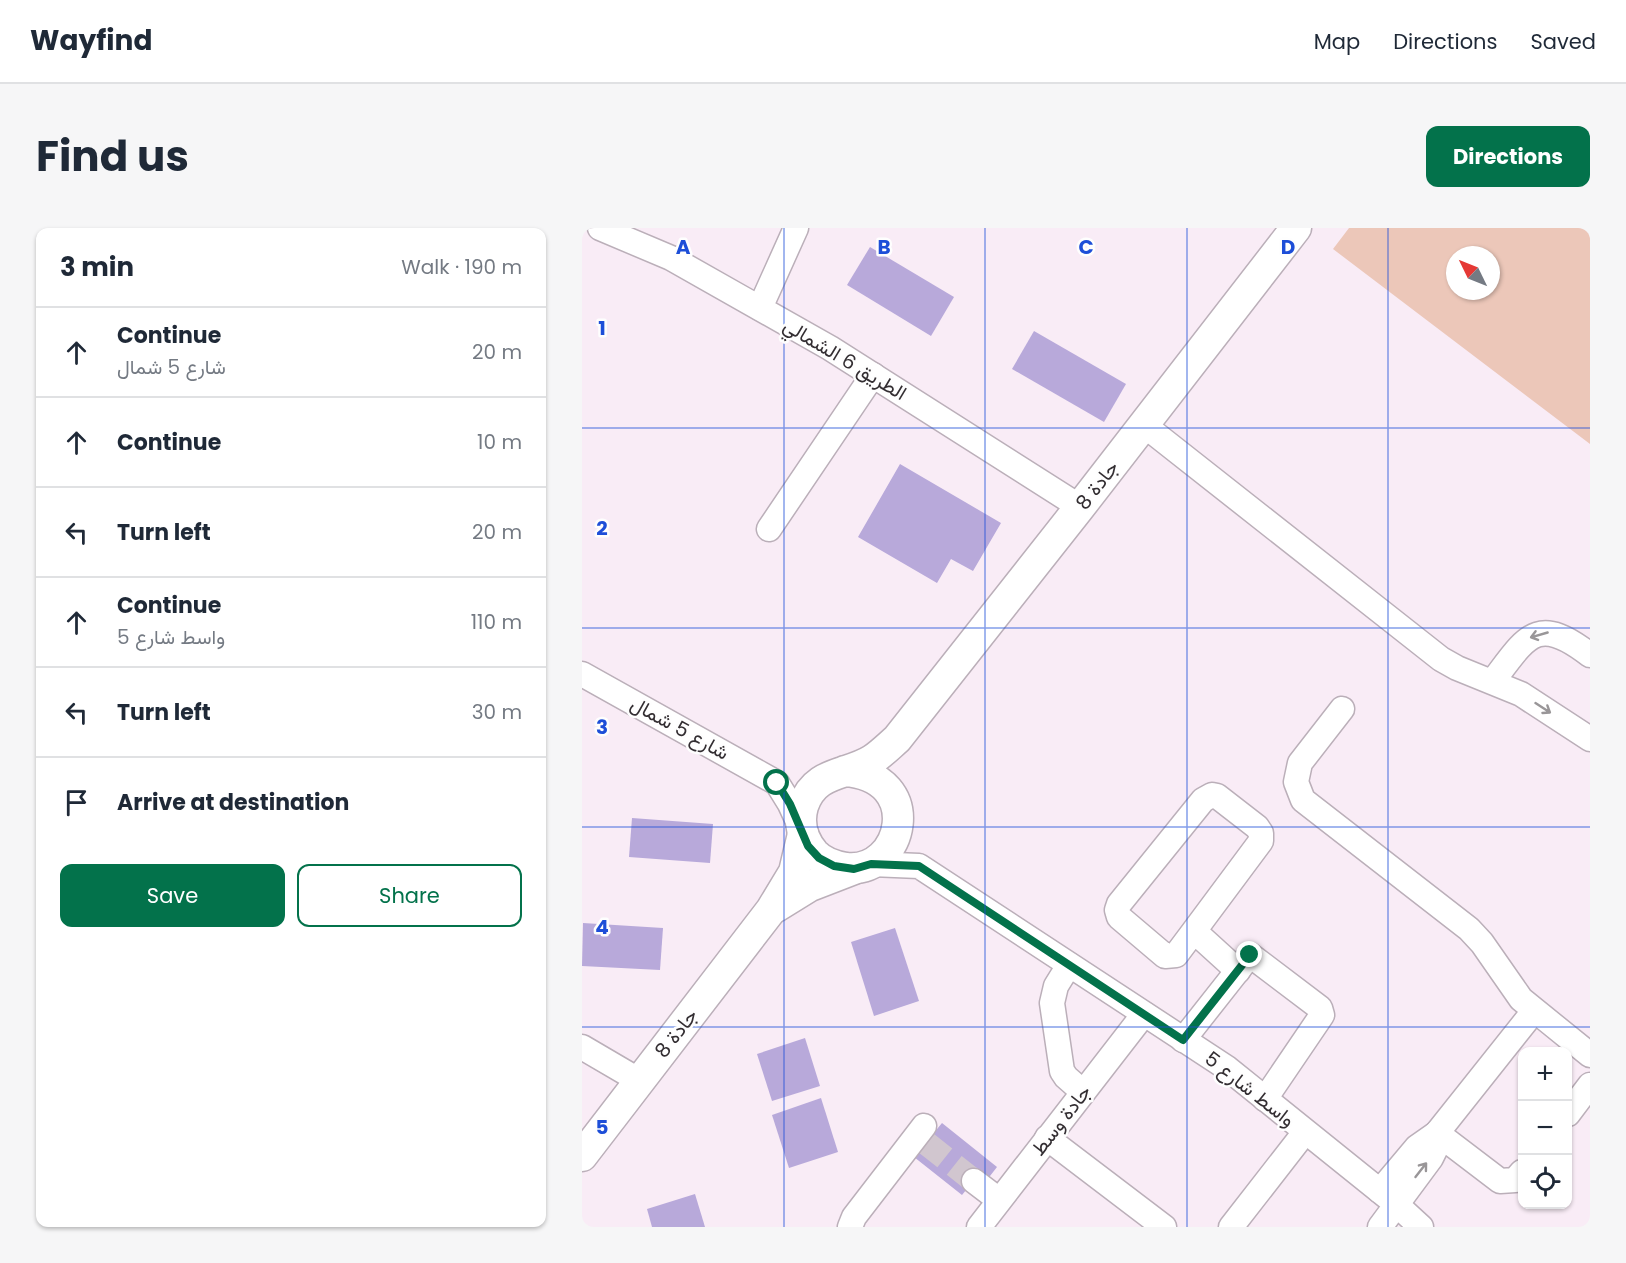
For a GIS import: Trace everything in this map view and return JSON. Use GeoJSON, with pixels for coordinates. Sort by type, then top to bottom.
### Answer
{"type":"FeatureCollection","features":[{"type":"Feature","properties":{"kind":"main road","name":"جادة 8"},"geometry":{"type":"LineString","coordinates":[[840,773],[872,761],[897,740],[1144,425],[1290,230]]}},
{"type":"Feature","properties":{"kind":"main road","name":"جادة 8"},"geometry":{"type":"LineString","coordinates":[[894,804],[897,740]]}},
{"type":"Feature","properties":{"kind":"main road"},"geometry":{"type":"LineString","coordinates":[[862,772],[878,780],[894,804],[897,834],[889,849],[862,866],[834,866],[819,858],[808,846],[802,832],[801,814],[806,798],[819,782],[840,773],[862,772]]}},
{"type":"Feature","properties":{"kind":"main road","name":"جادة 8"},"geometry":{"type":"LineString","coordinates":[[582,1156],[771,910],[794,872],[802,832]]}},
{"type":"Feature","properties":{"kind":"main road","name":"جادة 8"},"geometry":{"type":"LineString","coordinates":[[771,910],[810,886],[862,866]]}},
{"type":"Feature","properties":{"kind":"street","name":"الطريق 6 الشمالي"},"geometry":{"type":"LineString","coordinates":[[600,228],[671,258],[830,348],[1080,507]]}},
{"type":"Feature","properties":{"kind":"street"},"geometry":{"type":"LineString","coordinates":[[760,308],[796,228]]}},
{"type":"Feature","properties":{"kind":"street"},"geometry":{"type":"LineString","coordinates":[[769,530],[873,375]]}},
{"type":"Feature","properties":{"kind":"street"},"geometry":{"type":"LineString","coordinates":[[1144,425],[1426,648],[1457,668],[1521,694],[1590,739]]}},
{"type":"Feature","properties":{"kind":"street"},"geometry":{"type":"LineString","coordinates":[[1493,681],[1519,647],[1527,639],[1537,634],[1559,634],[1590,655]]}},
{"type":"Feature","properties":{"kind":"street","name":"شارع 5 شمال"},"geometry":{"type":"LineString","coordinates":[[582,674],[777,783]]}},
{"type":"Feature","properties":{"kind":"street"},"geometry":{"type":"LineString","coordinates":[[1342,709],[1300,763],[1296,782],[1303,800],[1469,928],[1521,999],[1590,1055]]}},
{"type":"Feature","properties":{"kind":"street"},"geometry":{"type":"LineString","coordinates":[[777,783],[802,783],[840,773]]}},
{"type":"Feature","properties":{"kind":"street"},"geometry":{"type":"LineString","coordinates":[[777,783],[790,804],[802,832]]}},
{"type":"Feature","properties":{"kind":"street"},"geometry":{"type":"LineString","coordinates":[[1212,795],[1217,796],[1257,827],[1261,832],[1261,841],[1194,931],[1176,955],[1165,956],[1119,917],[1117,910],[1119,904],[1203,800],[1212,795]]}},
{"type":"Feature","properties":{"kind":"street"},"geometry":{"type":"LineString","coordinates":[[894,804],[909,849],[919,866]]}},
{"type":"Feature","properties":{"kind":"street"},"geometry":{"type":"LineString","coordinates":[[862,866],[919,866]]}},
{"type":"Feature","properties":{"kind":"street","name":"واسط شارع 5"},"geometry":{"type":"LineString","coordinates":[[919,866],[1227,1068],[1388,1197],[1421,1227]]}},
{"type":"Feature","properties":{"kind":"street"},"geometry":{"type":"LineString","coordinates":[[1194,931],[1238,970]]}},
{"type":"Feature","properties":{"kind":"street"},"geometry":{"type":"LineString","coordinates":[[1183,1040],[1250,955],[1320,1008],[1322,1016],[1264,1099]]}},
{"type":"Feature","properties":{"kind":"street"},"geometry":{"type":"LineString","coordinates":[[1069,965],[1056,986],[1052,1009],[1062,1071],[1083,1092]]}},
{"type":"Feature","properties":{"kind":"street"},"geometry":{"type":"LineString","coordinates":[[1380,1227],[1388,1197],[1431,1158],[1437,1142],[1437,1133],[1534,1011]]}},
{"type":"Feature","properties":{"kind":"street","name":"جادة وسط"},"geometry":{"type":"LineString","coordinates":[[979,1227],[1144,1014]]}},
{"type":"Feature","properties":{"kind":"street"},"geometry":{"type":"LineString","coordinates":[[582,1047],[640,1081]]}},
{"type":"Feature","properties":{"kind":"street"},"geometry":{"type":"LineString","coordinates":[[1572,1109],[1590,1085]]}},
{"type":"Feature","properties":{"kind":"street"},"geometry":{"type":"LineString","coordinates":[[1231,1227],[1305,1132]]}},
{"type":"Feature","properties":{"kind":"street"},"geometry":{"type":"LineString","coordinates":[[1437,1133],[1500,1181],[1515,1180],[1518,1177]]}},
{"type":"Feature","properties":{"kind":"street"},"geometry":{"type":"LineString","coordinates":[[850,1227],[854,1217],[922,1135]]}},
{"type":"Feature","properties":{"kind":"street"},"geometry":{"type":"LineString","coordinates":[[1047,1138],[1164,1227]]}},
{"type":"Feature","properties":{"kind":"street"},"geometry":{"type":"LineString","coordinates":[[974,1180],[999,1200]]}},
{"type":"Feature","properties":{"kind":"shaded area"},"geometry":{"type":"Polygon","coordinates":[[[1349,228],[1590,228],[1590,444],[1333,249],[1349,228]]]}},
{"type":"Feature","properties":{"kind":"building"},"geometry":{"type":"Polygon","coordinates":[[[870,247],[954,297],[931,336],[847,285],[870,247]]]}},
{"type":"Feature","properties":{"kind":"building"},"geometry":{"type":"Polygon","coordinates":[[[1034,331],[1126,384],[1104,422],[1012,369],[1034,331]]]}},
{"type":"Feature","properties":{"kind":"building"},"geometry":{"type":"Polygon","coordinates":[[[900,464],[1001,523],[973,571],[951,559],[937,583],[858,537],[900,464]]]}},
{"type":"Feature","properties":{"kind":"building"},"geometry":{"type":"Polygon","coordinates":[[[632,818],[713,824],[710,863],[629,857],[632,818]]]}},
{"type":"Feature","properties":{"kind":"building"},"geometry":{"type":"Polygon","coordinates":[[[583,923],[663,928],[660,970],[582,966],[583,923]]]}},
{"type":"Feature","properties":{"kind":"building"},"geometry":{"type":"Polygon","coordinates":[[[895,928],[919,1001],[874,1016],[851,942],[895,928]]]}},
{"type":"Feature","properties":{"kind":"building"},"geometry":{"type":"Polygon","coordinates":[[[805,1038],[820,1086],[772,1101],[757,1054],[805,1038]]]}},
{"type":"Feature","properties":{"kind":"building"},"geometry":{"type":"Polygon","coordinates":[[[821,1098],[838,1152],[789,1168],[772,1115],[821,1098]]]}},
{"type":"Feature","properties":{"kind":"building"},"geometry":{"type":"Polygon","coordinates":[[[942,1123],[997,1167],[983,1185],[975,1179],[962,1195],[914,1157],[942,1123]]]}},
{"type":"Feature","properties":{"kind":"building"},"geometry":{"type":"Polygon","coordinates":[[[695,1194],[705,1227],[652,1227],[647,1209],[695,1194]]]}},
{"type":"Feature","properties":{"kind":"tunnel"},"geometry":{"type":"LineString","coordinates":[[926,1143],[974,1181]]}},
{"type":"Feature","properties":{"kind":"route"},"geometry":{"type":"LineString","coordinates":[[777,783],[790,804],[808,846],[819,858],[834,866],[854,869],[871,864],[919,866],[1183,1040],[1250,955]]}}]}
